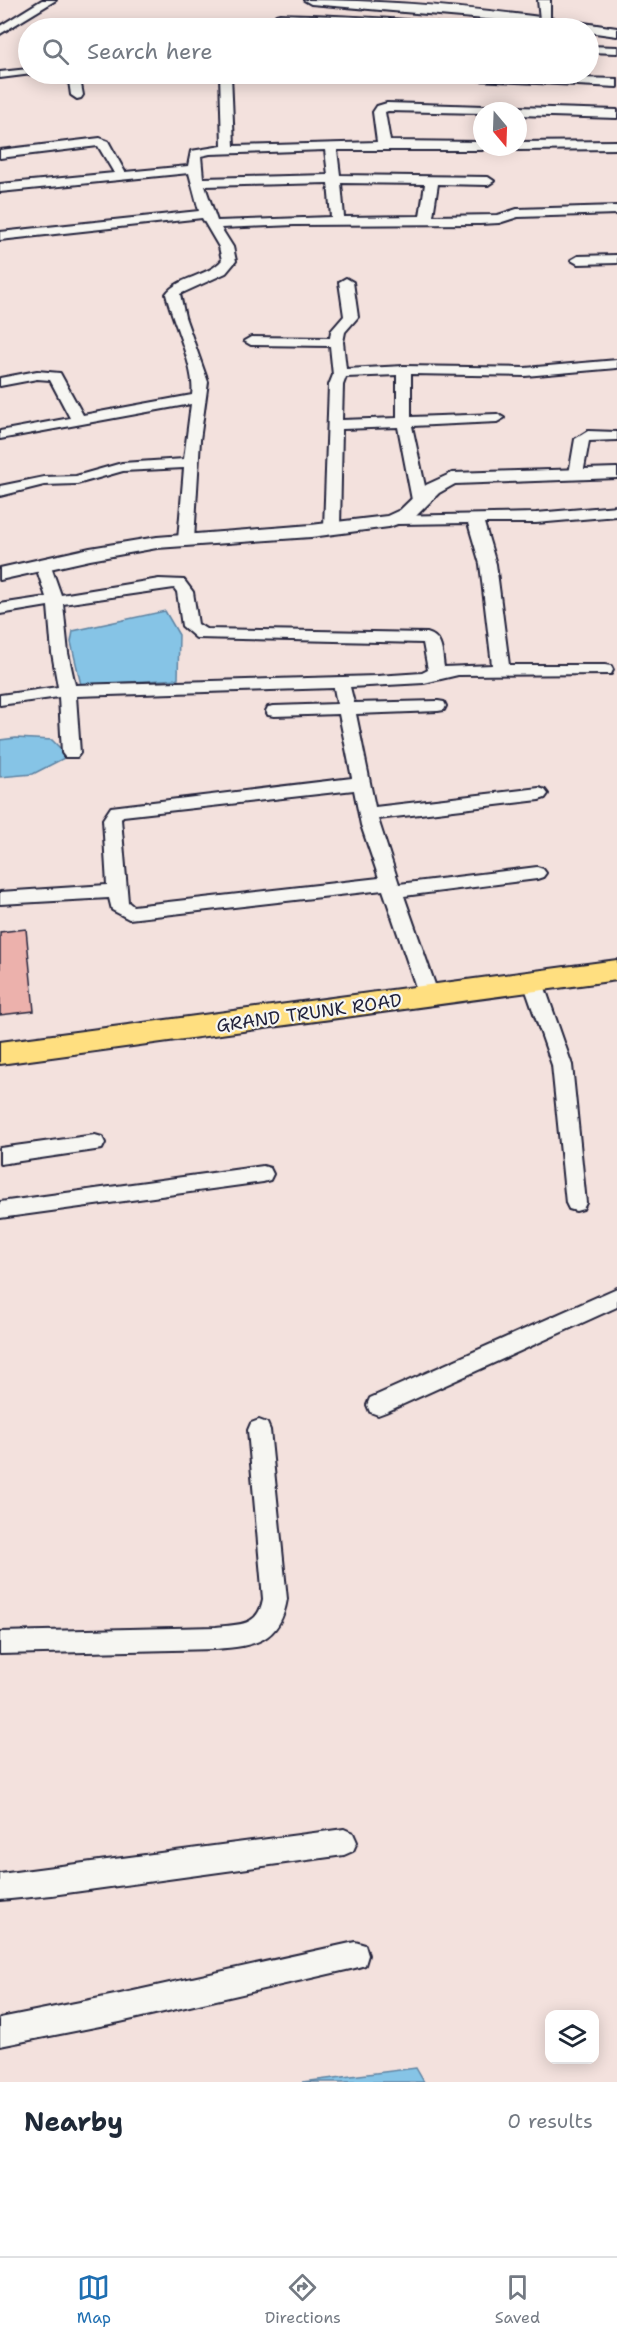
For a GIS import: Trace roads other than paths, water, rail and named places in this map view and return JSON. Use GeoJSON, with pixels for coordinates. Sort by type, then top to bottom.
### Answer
{"type":"FeatureCollection","features":[{"type":"Feature","properties":{"kind":"main road","name":"GRAND TRUNK ROAD"},"geometry":{"type":"LineString","coordinates":[[0,1053],[617,970]]}},
{"type":"Feature","properties":{"kind":"street"},"geometry":{"type":"LineString","coordinates":[[21,18],[50,0]]}},
{"type":"Feature","properties":{"kind":"street"},"geometry":{"type":"LineString","coordinates":[[311,0],[524,18]]}},
{"type":"Feature","properties":{"kind":"street"},"geometry":{"type":"LineString","coordinates":[[544,0],[546,18]]}},
{"type":"Feature","properties":{"kind":"street"},"geometry":{"type":"LineString","coordinates":[[372,18],[374,4]]}},
{"type":"Feature","properties":{"kind":"street"},"geometry":{"type":"LineString","coordinates":[[0,31],[18,20]]}},
{"type":"Feature","properties":{"kind":"street"},"geometry":{"type":"LineString","coordinates":[[599,31],[616,34]]}},
{"type":"Feature","properties":{"kind":"street"},"geometry":{"type":"LineString","coordinates":[[599,49],[617,50]]}},
{"type":"Feature","properties":{"kind":"street"},"geometry":{"type":"LineString","coordinates":[[0,75],[18,73]]}},
{"type":"Feature","properties":{"kind":"street"},"geometry":{"type":"LineString","coordinates":[[599,82],[617,83]]}},
{"type":"Feature","properties":{"kind":"street"},"geometry":{"type":"LineString","coordinates":[[75,84],[77,95]]}},
{"type":"Feature","properties":{"kind":"street"},"geometry":{"type":"LineString","coordinates":[[225,84],[228,149]]}},
{"type":"Feature","properties":{"kind":"street"},"geometry":{"type":"LineString","coordinates":[[384,145],[379,112],[387,107],[617,114]]}},
{"type":"Feature","properties":{"kind":"street"},"geometry":{"type":"LineString","coordinates":[[0,154],[100,142],[104,144],[122,177]]}},
{"type":"Feature","properties":{"kind":"street"},"geometry":{"type":"LineString","coordinates":[[527,146],[617,145]]}},
{"type":"Feature","properties":{"kind":"street"},"geometry":{"type":"LineString","coordinates":[[331,146],[338,222]]}},
{"type":"Feature","properties":{"kind":"street"},"geometry":{"type":"LineString","coordinates":[[186,540],[201,382],[178,317],[173,294],[176,290],[221,270],[229,261],[226,247],[209,219],[196,175],[195,154],[210,150],[331,146],[473,146]]}},
{"type":"Feature","properties":{"kind":"street"},"geometry":{"type":"LineString","coordinates":[[0,188],[122,177],[196,175],[488,181]]}},
{"type":"Feature","properties":{"kind":"street"},"geometry":{"type":"LineString","coordinates":[[426,221],[432,180]]}},
{"type":"Feature","properties":{"kind":"street"},"geometry":{"type":"LineString","coordinates":[[0,236],[209,219],[338,222],[492,220],[517,213],[617,210]]}},
{"type":"Feature","properties":{"kind":"street"},"geometry":{"type":"LineString","coordinates":[[578,260],[617,259]]}},
{"type":"Feature","properties":{"kind":"street"},"geometry":{"type":"LineString","coordinates":[[332,528],[336,385],[340,375],[336,342],[338,331],[351,317],[346,282]]}},
{"type":"Feature","properties":{"kind":"street"},"geometry":{"type":"LineString","coordinates":[[251,341],[336,342]]}},
{"type":"Feature","properties":{"kind":"street"},"geometry":{"type":"LineString","coordinates":[[340,375],[349,371],[503,372],[617,364]]}},
{"type":"Feature","properties":{"kind":"street"},"geometry":{"type":"LineString","coordinates":[[404,370],[404,422],[420,500]]}},
{"type":"Feature","properties":{"kind":"street"},"geometry":{"type":"LineString","coordinates":[[0,382],[37,375],[55,376],[78,420]]}},
{"type":"Feature","properties":{"kind":"street"},"geometry":{"type":"LineString","coordinates":[[0,435],[200,398]]}},
{"type":"Feature","properties":{"kind":"street"},"geometry":{"type":"LineString","coordinates":[[334,425],[497,418]]}},
{"type":"Feature","properties":{"kind":"street"},"geometry":{"type":"LineString","coordinates":[[576,474],[582,439],[588,435],[617,436]]}},
{"type":"Feature","properties":{"kind":"street"},"geometry":{"type":"LineString","coordinates":[[0,490],[44,480],[76,480],[122,467],[192,463]]}},
{"type":"Feature","properties":{"kind":"street"},"geometry":{"type":"LineString","coordinates":[[398,519],[412,510],[434,486],[452,479],[617,473]]}},
{"type":"Feature","properties":{"kind":"street"},"geometry":{"type":"LineString","coordinates":[[0,574],[97,552],[186,540],[332,528],[398,519],[536,518],[617,512]]}},
{"type":"Feature","properties":{"kind":"street"},"geometry":{"type":"LineString","coordinates":[[475,519],[488,564],[501,670]]}},
{"type":"Feature","properties":{"kind":"street"},"geometry":{"type":"LineString","coordinates":[[43,564],[55,600],[60,653],[67,691],[71,753]]}},
{"type":"Feature","properties":{"kind":"street"},"geometry":{"type":"LineString","coordinates":[[0,609],[159,584],[178,584],[185,592],[190,626],[202,634],[427,638],[432,642],[437,673]]}},
{"type":"Feature","properties":{"kind":"street"},"geometry":{"type":"LineString","coordinates":[[0,700],[67,691],[424,678],[437,673],[458,670],[605,670]]}},
{"type":"Feature","properties":{"kind":"street"},"geometry":{"type":"LineString","coordinates":[[341,682],[368,814],[429,996]]}},
{"type":"Feature","properties":{"kind":"street"},"geometry":{"type":"LineString","coordinates":[[274,711],[438,706]]}},
{"type":"Feature","properties":{"kind":"street"},"geometry":{"type":"LineString","coordinates":[[361,783],[117,811],[112,819],[119,906],[129,913],[537,873]]}},
{"type":"Feature","properties":{"kind":"street"},"geometry":{"type":"LineString","coordinates":[[368,814],[539,794]]}},
{"type":"Feature","properties":{"kind":"street"},"geometry":{"type":"LineString","coordinates":[[0,898],[117,891]]}},
{"type":"Feature","properties":{"kind":"street"},"geometry":{"type":"LineString","coordinates":[[533,982],[562,1065],[576,1203]]}},
{"type":"Feature","properties":{"kind":"street"},"geometry":{"type":"LineString","coordinates":[[0,1156],[95,1143]]}},
{"type":"Feature","properties":{"kind":"street"},"geometry":{"type":"LineString","coordinates":[[0,1210],[264,1174]]}},
{"type":"Feature","properties":{"kind":"street"},"geometry":{"type":"LineString","coordinates":[[378,1405],[617,1297]]}},
{"type":"Feature","properties":{"kind":"street"},"geometry":{"type":"LineString","coordinates":[[0,1643],[216,1638],[243,1635],[259,1630],[270,1622],[275,1599],[259,1430]]}},
{"type":"Feature","properties":{"kind":"street"},"geometry":{"type":"LineString","coordinates":[[0,1887],[344,1842]]}},
{"type":"Feature","properties":{"kind":"street"},"geometry":{"type":"LineString","coordinates":[[0,2032],[120,2008],[355,1955]]}},
{"type":"Feature","properties":{"kind":"water"},"geometry":{"type":"Polygon","coordinates":[[[165,611],[179,635],[178,679],[81,685],[71,642],[73,631],[165,611]]]}},
{"type":"Feature","properties":{"kind":"water"},"geometry":{"type":"Polygon","coordinates":[[[16,738],[52,740],[68,756],[33,774],[0,777],[0,740],[16,738]]]}},
{"type":"Feature","properties":{"kind":"water"},"geometry":{"type":"Polygon","coordinates":[[[416,2068],[424,2082],[302,2082],[416,2068]]]}}]}
